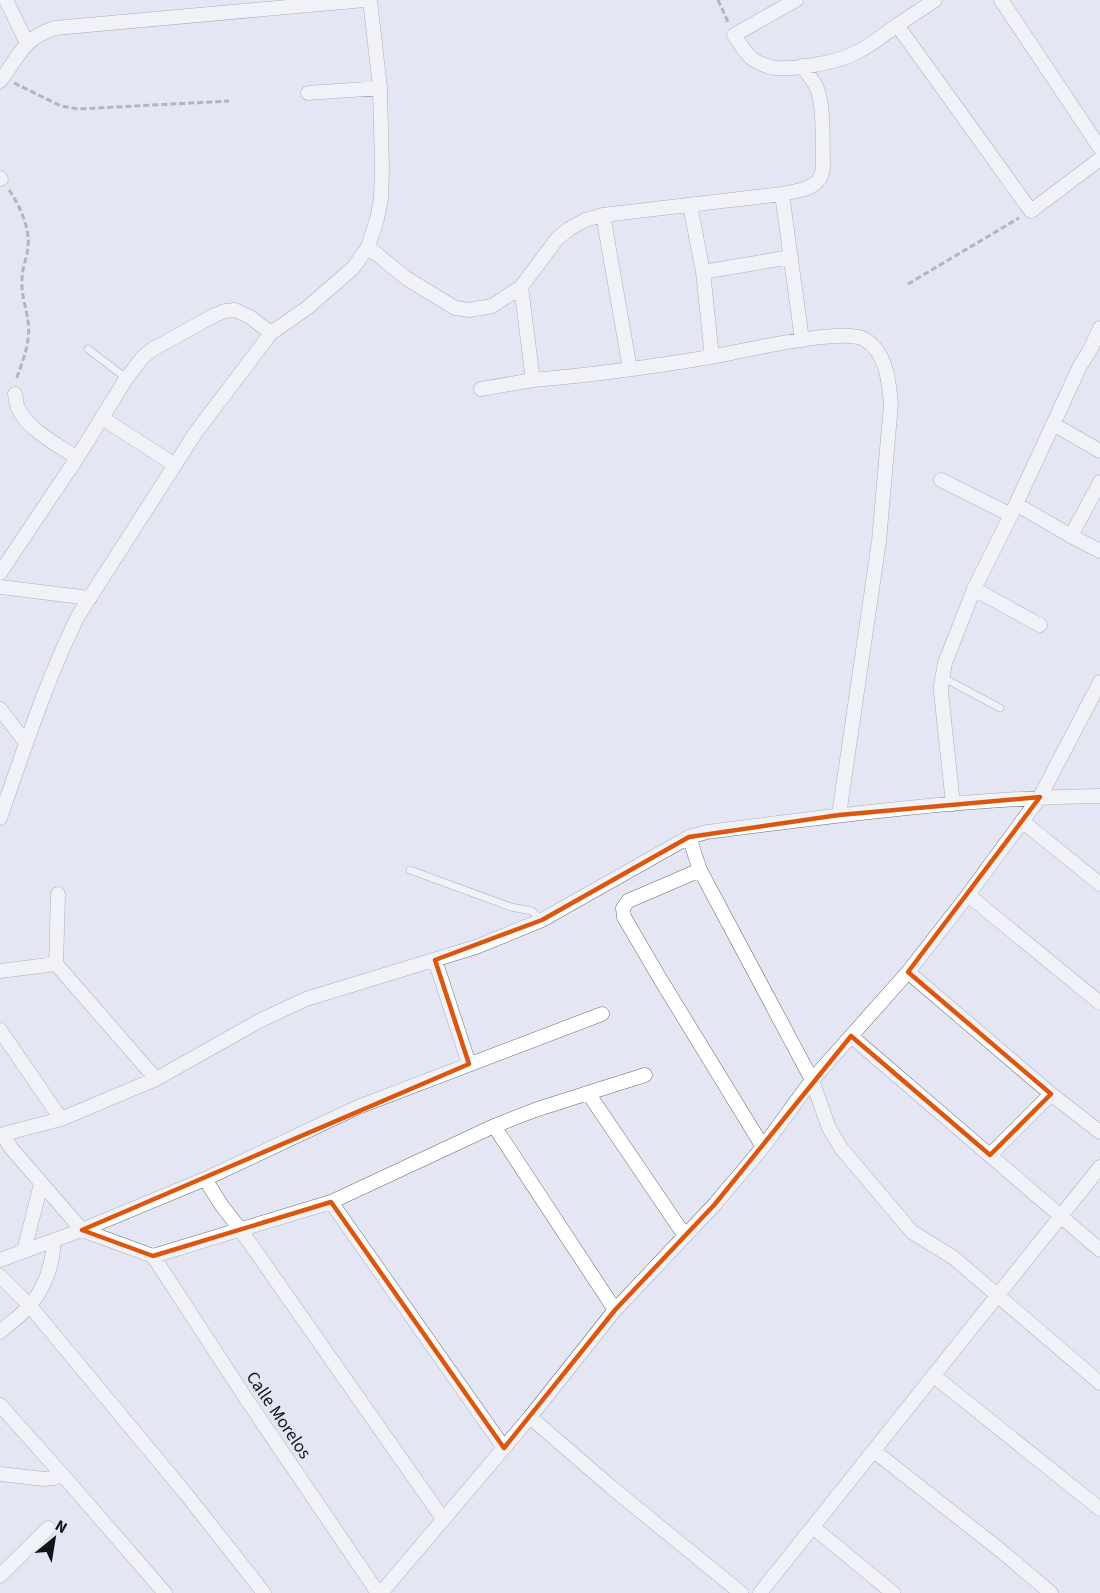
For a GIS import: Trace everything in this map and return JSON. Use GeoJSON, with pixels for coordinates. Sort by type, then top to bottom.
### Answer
{"type":"FeatureCollection","features":[{"type":"Feature","properties":{"kind":"street"},"geometry":{"type":"LineString","coordinates":[[6,0],[27,43]]}},
{"type":"Feature","properties":{"kind":"street"},"geometry":{"type":"LineString","coordinates":[[0,818],[26,743],[78,616],[196,432],[272,333],[307,308],[353,268],[368,247],[381,198],[382,168],[380,88],[367,0],[55,28],[42,32],[27,43],[2,79]]}},
{"type":"Feature","properties":{"kind":"street"},"geometry":{"type":"LineString","coordinates":[[796,0],[734,35],[753,59],[775,68],[802,66],[852,55],[935,0]]}},
{"type":"Feature","properties":{"kind":"street"},"geometry":{"type":"LineString","coordinates":[[1000,0],[1100,148]]}},
{"type":"Feature","properties":{"kind":"street"},"geometry":{"type":"LineString","coordinates":[[897,25],[1031,211],[1100,159]]}},
{"type":"Feature","properties":{"kind":"street"},"geometry":{"type":"LineString","coordinates":[[368,247],[406,278],[455,308],[470,309],[492,306],[521,287],[557,239],[585,220],[603,215],[782,194],[805,189],[820,178],[823,168],[820,101],[817,88],[802,66]]}},
{"type":"Feature","properties":{"kind":"street"},"geometry":{"type":"LineString","coordinates":[[308,93],[380,88]]}},
{"type":"Feature","properties":{"kind":"street"},"geometry":{"type":"LineString","coordinates":[[782,194],[802,340]]}},
{"type":"Feature","properties":{"kind":"street"},"geometry":{"type":"LineString","coordinates":[[690,205],[704,272],[712,357]]}},
{"type":"Feature","properties":{"kind":"street"},"geometry":{"type":"LineString","coordinates":[[603,215],[630,369]]}},
{"type":"Feature","properties":{"kind":"street"},"geometry":{"type":"LineString","coordinates":[[704,272],[791,257]]}},
{"type":"Feature","properties":{"kind":"street"},"geometry":{"type":"LineString","coordinates":[[521,287],[533,380]]}},
{"type":"Feature","properties":{"kind":"street"},"geometry":{"type":"LineString","coordinates":[[0,573],[77,458],[126,378],[142,358],[153,349],[225,311],[235,310],[250,317],[272,333]]}},
{"type":"Feature","properties":{"kind":"street"},"geometry":{"type":"LineString","coordinates":[[953,804],[941,692],[945,663],[975,589],[1080,366],[1095,353],[1100,328]]}},
{"type":"Feature","properties":{"kind":"street"},"geometry":{"type":"LineString","coordinates":[[481,389],[712,357],[802,340],[844,335],[854,335],[864,339],[879,355],[890,384],[891,404],[879,541],[839,815]]}},
{"type":"Feature","properties":{"kind":"street"},"geometry":{"type":"LineString","coordinates":[[15,394],[17,407],[25,419],[38,431],[77,458]]}},
{"type":"Feature","properties":{"kind":"street"},"geometry":{"type":"LineString","coordinates":[[102,418],[175,465]]}},
{"type":"Feature","properties":{"kind":"street"},"geometry":{"type":"LineString","coordinates":[[1053,424],[1100,451]]}},
{"type":"Feature","properties":{"kind":"street"},"geometry":{"type":"LineString","coordinates":[[941,480],[1014,509],[1100,551]]}},
{"type":"Feature","properties":{"kind":"street"},"geometry":{"type":"LineString","coordinates":[[1071,537],[1100,482]]}},
{"type":"Feature","properties":{"kind":"street"},"geometry":{"type":"LineString","coordinates":[[0,587],[90,598]]}},
{"type":"Feature","properties":{"kind":"street"},"geometry":{"type":"LineString","coordinates":[[975,589],[1040,626]]}},
{"type":"Feature","properties":{"kind":"street"},"geometry":{"type":"LineString","coordinates":[[379,1593],[530,1417],[615,1310],[715,1204],[763,1147],[812,1080],[908,972],[1040,797],[1100,682]]}},
{"type":"Feature","properties":{"kind":"street"},"geometry":{"type":"LineString","coordinates":[[0,710],[26,743]]}},
{"type":"Feature","properties":{"kind":"street"},"geometry":{"type":"LineString","coordinates":[[645,1075],[535,1110],[494,1126],[331,1202],[153,1256],[82,1230],[41,1184],[5,1153],[1,1135],[61,1119],[156,1079],[261,1020],[306,999],[476,947],[542,920],[689,837],[707,832],[839,815],[1040,797],[1100,796]]}},
{"type":"Feature","properties":{"kind":"street"},"geometry":{"type":"LineString","coordinates":[[1022,821],[1100,884]]}},
{"type":"Feature","properties":{"kind":"street"},"geometry":{"type":"LineString","coordinates":[[689,837],[700,870],[812,1080],[829,1128],[840,1148],[912,1232],[954,1258],[1100,1383]]}},
{"type":"Feature","properties":{"kind":"street"},"geometry":{"type":"LineString","coordinates":[[700,870],[628,901],[623,908],[624,917],[763,1147]]}},
{"type":"Feature","properties":{"kind":"street"},"geometry":{"type":"LineString","coordinates":[[58,894],[56,964],[156,1079]]}},
{"type":"Feature","properties":{"kind":"street"},"geometry":{"type":"LineString","coordinates":[[968,895],[1100,1003]]}},
{"type":"Feature","properties":{"kind":"street"},"geometry":{"type":"LineString","coordinates":[[435,960],[469,1064]]}},
{"type":"Feature","properties":{"kind":"street"},"geometry":{"type":"LineString","coordinates":[[0,971],[56,964]]}},
{"type":"Feature","properties":{"kind":"street"},"geometry":{"type":"LineString","coordinates":[[908,972],[1051,1094],[1100,1132]]}},
{"type":"Feature","properties":{"kind":"street"},"geometry":{"type":"LineString","coordinates":[[0,1260],[82,1230],[205,1179],[358,1107],[602,1014]]}},
{"type":"Feature","properties":{"kind":"street"},"geometry":{"type":"LineString","coordinates":[[0,1030],[61,1119]]}},
{"type":"Feature","properties":{"kind":"street"},"geometry":{"type":"LineString","coordinates":[[850,1036],[1100,1250]]}},
{"type":"Feature","properties":{"kind":"street"},"geometry":{"type":"LineString","coordinates":[[588,1093],[685,1236]]}},
{"type":"Feature","properties":{"kind":"street"},"geometry":{"type":"LineString","coordinates":[[990,1155],[1051,1094]]}},
{"type":"Feature","properties":{"kind":"street"},"geometry":{"type":"LineString","coordinates":[[494,1126],[615,1310]]}},
{"type":"Feature","properties":{"kind":"street"},"geometry":{"type":"LineString","coordinates":[[760,1593],[1100,1167]]}},
{"type":"Feature","properties":{"kind":"street"},"geometry":{"type":"LineString","coordinates":[[205,1179],[443,1519]]}},
{"type":"Feature","properties":{"kind":"street"},"geometry":{"type":"LineString","coordinates":[[24,1251],[41,1184]]}},
{"type":"Feature","properties":{"kind":"street"},"geometry":{"type":"LineString","coordinates":[[331,1202],[504,1448]]}},
{"type":"Feature","properties":{"kind":"street"},"geometry":{"type":"LineString","coordinates":[[0,1332],[30,1306],[44,1283],[54,1252],[54,1240]]}},
{"type":"Feature","properties":{"kind":"street","name":"Calle Morelos"},"geometry":{"type":"LineString","coordinates":[[153,1256],[247,1400],[379,1593]]}},
{"type":"Feature","properties":{"kind":"street"},"geometry":{"type":"LineString","coordinates":[[0,1276],[30,1306],[186,1494],[264,1593]]}},
{"type":"Feature","properties":{"kind":"street"},"geometry":{"type":"LineString","coordinates":[[934,1376],[1100,1509]]}},
{"type":"Feature","properties":{"kind":"street"},"geometry":{"type":"LineString","coordinates":[[0,1405],[165,1593]]}},
{"type":"Feature","properties":{"kind":"street"},"geometry":{"type":"LineString","coordinates":[[530,1417],[611,1487],[741,1593]]}},
{"type":"Feature","properties":{"kind":"street"},"geometry":{"type":"LineString","coordinates":[[874,1451],[1051,1593]]}},
{"type":"Feature","properties":{"kind":"street"},"geometry":{"type":"LineString","coordinates":[[0,1474],[44,1479],[54,1478],[60,1472]]}},
{"type":"Feature","properties":{"kind":"street"},"geometry":{"type":"LineString","coordinates":[[813,1527],[893,1593]]}},
{"type":"Feature","properties":{"kind":"street"},"geometry":{"type":"LineString","coordinates":[[0,1576],[48,1528]]}},
{"type":"Feature","properties":{"kind":"lane"},"geometry":{"type":"LineString","coordinates":[[88,349],[126,378]]}},
{"type":"Feature","properties":{"kind":"lane"},"geometry":{"type":"LineString","coordinates":[[942,677],[1000,708]]}},
{"type":"Feature","properties":{"kind":"lane"},"geometry":{"type":"LineString","coordinates":[[410,870],[512,907],[532,911],[542,920]]}},
{"type":"Feature","properties":{"kind":"path"},"geometry":{"type":"LineString","coordinates":[[718,0],[734,35]]}},
{"type":"Feature","properties":{"kind":"path"},"geometry":{"type":"LineString","coordinates":[[2,79],[60,106],[78,109],[229,100]]}},
{"type":"Feature","properties":{"kind":"path"},"geometry":{"type":"LineString","coordinates":[[1,178],[24,217],[28,235],[22,293],[28,323],[28,342],[16,379],[15,394]]}},
{"type":"Feature","properties":{"kind":"path"},"geometry":{"type":"LineString","coordinates":[[908,284],[1031,211]]}},
{"type":"Feature","properties":{"kind":"highlighted area"},"geometry":{"type":"Polygon","coordinates":[[[1040,797],[908,972],[1051,1094],[990,1155],[851,1036],[715,1204],[615,1310],[504,1448],[331,1202],[153,1256],[82,1230],[469,1064],[435,960],[542,920],[689,837],[839,815],[1040,797]]]}}]}
